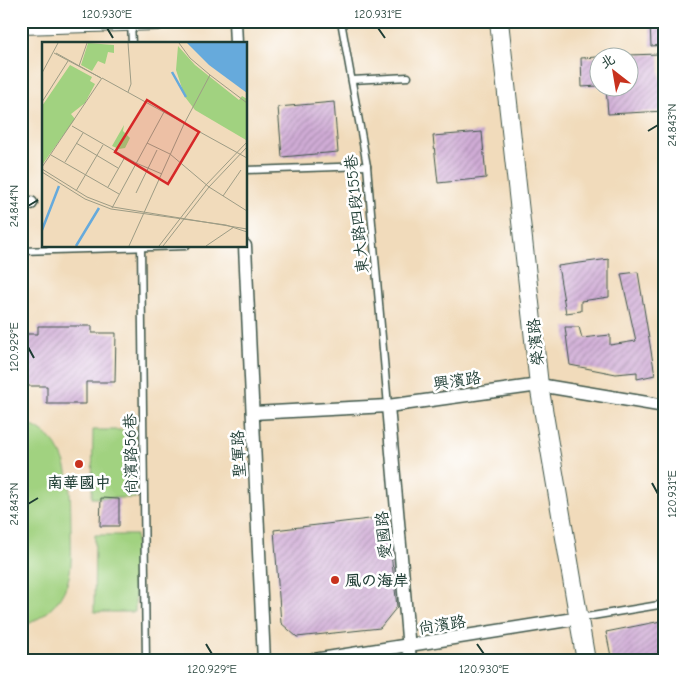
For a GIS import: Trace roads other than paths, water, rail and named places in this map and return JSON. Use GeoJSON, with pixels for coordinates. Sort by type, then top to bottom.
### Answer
{"type":"FeatureCollection","features":[{"type":"Feature","properties":{"kind":"street"},"geometry":{"type":"LineString","coordinates":[[21,25],[158,21]]}},
{"type":"Feature","properties":{"kind":"street"},"geometry":{"type":"LineString","coordinates":[[235,21],[236,42]]}},
{"type":"Feature","properties":{"kind":"street","name":"榮濱路"},"geometry":{"type":"LineString","coordinates":[[499,21],[539,385],[586,661]]}},
{"type":"Feature","properties":{"kind":"street","name":"聖軍路"},"geometry":{"type":"LineString","coordinates":[[246,248],[264,661]]}},
{"type":"Feature","properties":{"kind":"street","name":"興濱路"},"geometry":{"type":"LineString","coordinates":[[253,413],[388,406],[539,385],[665,406]]}},
{"type":"Feature","properties":{"kind":"street","name":"愛國路"},"geometry":{"type":"LineString","coordinates":[[388,406],[410,661]]}},
{"type":"Feature","properties":{"kind":"street","name":"尚濱路"},"geometry":{"type":"LineString","coordinates":[[308,661],[580,618]]}},
{"type":"Feature","properties":{"kind":"lane","name":"東大路四段155巷"},"geometry":{"type":"LineString","coordinates":[[341,21],[367,166],[388,406]]}},
{"type":"Feature","properties":{"kind":"lane"},"geometry":{"type":"LineString","coordinates":[[131,22],[132,42]]}},
{"type":"Feature","properties":{"kind":"lane"},"geometry":{"type":"LineString","coordinates":[[352,80],[408,77]]}},
{"type":"Feature","properties":{"kind":"lane"},"geometry":{"type":"LineString","coordinates":[[248,170],[367,166]]}},
{"type":"Feature","properties":{"kind":"lane"},"geometry":{"type":"LineString","coordinates":[[21,252],[117,248]]}},
{"type":"Feature","properties":{"kind":"lane","name":"尚濱路56巷"},"geometry":{"type":"LineString","coordinates":[[141,248],[146,661]]}},
{"type":"Feature","properties":{"kind":"lane"},"geometry":{"type":"LineString","coordinates":[[580,618],[665,604]]}},
{"type":"Feature","properties":{"kind":"place","name":"南華國中"},"geometry":{"type":"Point","coordinates":[79,464]}},
{"type":"Feature","properties":{"kind":"place","name":"風の海岸"},"geometry":{"type":"Point","coordinates":[335,580]}}]}
